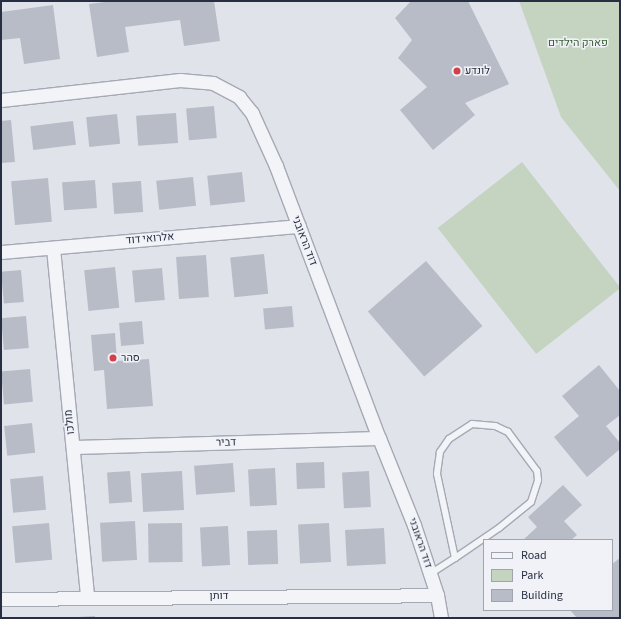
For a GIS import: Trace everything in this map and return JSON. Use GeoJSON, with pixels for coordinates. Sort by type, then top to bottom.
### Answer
{"type":"FeatureCollection","features":[{"type":"Feature","properties":{"kind":"street","name":"דוד הראובני"},"geometry":{"type":"LineString","coordinates":[[1,100],[180,80],[213,83],[240,97],[252,112],[266,140],[379,438],[414,525],[437,595],[441,618]]}},
{"type":"Feature","properties":{"kind":"street","name":"אלרואי דוד"},"geometry":{"type":"LineString","coordinates":[[1,252],[299,226]]}},
{"type":"Feature","properties":{"kind":"street","name":"מולכו"},"geometry":{"type":"LineString","coordinates":[[53,248],[87,597]]}},
{"type":"Feature","properties":{"kind":"street","name":"דביר"},"geometry":{"type":"LineString","coordinates":[[73,447],[379,438]]}},
{"type":"Feature","properties":{"kind":"street","name":"דותן"},"geometry":{"type":"LineString","coordinates":[[1,599],[87,597],[437,595]]}},
{"type":"Feature","properties":{"kind":"lane"},"geometry":{"type":"LineString","coordinates":[[430,574],[455,558],[499,528],[531,502],[538,480],[537,471],[508,432],[495,426],[472,424],[449,439],[440,452],[437,474],[455,558]]}},
{"type":"Feature","properties":{"kind":"green space","name":"פארק הילדים"},"geometry":{"type":"Polygon","coordinates":[[[519,1],[620,1],[620,191],[561,117],[519,1]]]}},
{"type":"Feature","properties":{"kind":"green space"},"geometry":{"type":"Polygon","coordinates":[[[522,162],[620,287],[536,354],[438,228],[522,162]]]}},
{"type":"Feature","properties":{"kind":"building"},"geometry":{"type":"Polygon","coordinates":[[[113,1],[214,1],[220,41],[184,46],[180,20],[125,27],[129,52],[97,57],[89,4],[113,1]]]}},
{"type":"Feature","properties":{"kind":"building","name":"לונדע"},"geometry":{"type":"Polygon","coordinates":[[[411,1],[468,1],[509,84],[465,103],[475,115],[433,150],[400,110],[427,87],[398,58],[412,40],[395,18],[411,1]]]}},
{"type":"Feature","properties":{"kind":"building"},"geometry":{"type":"Polygon","coordinates":[[[53,5],[60,59],[24,64],[20,38],[1,40],[1,12],[53,5]]]}},
{"type":"Feature","properties":{"kind":"building"},"geometry":{"type":"Polygon","coordinates":[[[214,106],[217,138],[189,140],[186,108],[214,106]]]}},
{"type":"Feature","properties":{"kind":"building"},"geometry":{"type":"Polygon","coordinates":[[[176,113],[178,143],[138,146],[136,116],[176,113]]]}},
{"type":"Feature","properties":{"kind":"building"},"geometry":{"type":"Polygon","coordinates":[[[117,114],[120,144],[89,147],[86,117],[117,114]]]}},
{"type":"Feature","properties":{"kind":"building"},"geometry":{"type":"Polygon","coordinates":[[[11,120],[15,162],[1,163],[1,121],[11,120]]]}},
{"type":"Feature","properties":{"kind":"building"},"geometry":{"type":"Polygon","coordinates":[[[73,121],[76,145],[33,150],[30,126],[73,121]]]}},
{"type":"Feature","properties":{"kind":"building"},"geometry":{"type":"Polygon","coordinates":[[[242,172],[245,202],[210,205],[207,176],[242,172]]]}},
{"type":"Feature","properties":{"kind":"building"},"geometry":{"type":"Polygon","coordinates":[[[193,177],[196,206],[159,210],[156,181],[193,177]]]}},
{"type":"Feature","properties":{"kind":"building"},"geometry":{"type":"Polygon","coordinates":[[[48,178],[52,222],[15,225],[11,181],[48,178]]]}},
{"type":"Feature","properties":{"kind":"building"},"geometry":{"type":"Polygon","coordinates":[[[95,180],[97,208],[64,210],[62,182],[95,180]]]}},
{"type":"Feature","properties":{"kind":"building"},"geometry":{"type":"Polygon","coordinates":[[[141,181],[143,212],[114,214],[112,183],[141,181]]]}},
{"type":"Feature","properties":{"kind":"building"},"geometry":{"type":"Polygon","coordinates":[[[264,254],[268,294],[234,297],[230,258],[264,254]]]}},
{"type":"Feature","properties":{"kind":"building"},"geometry":{"type":"Polygon","coordinates":[[[206,255],[209,297],[179,299],[176,257],[206,255]]]}},
{"type":"Feature","properties":{"kind":"building"},"geometry":{"type":"Polygon","coordinates":[[[426,261],[482,326],[424,376],[368,312],[426,261]]]}},
{"type":"Feature","properties":{"kind":"building"},"geometry":{"type":"Polygon","coordinates":[[[115,267],[119,308],[88,311],[84,270],[115,267]]]}},
{"type":"Feature","properties":{"kind":"building"},"geometry":{"type":"Polygon","coordinates":[[[162,268],[165,300],[135,302],[132,271],[162,268]]]}},
{"type":"Feature","properties":{"kind":"building"},"geometry":{"type":"Polygon","coordinates":[[[21,270],[24,302],[4,304],[1,272],[21,270]]]}},
{"type":"Feature","properties":{"kind":"building"},"geometry":{"type":"Polygon","coordinates":[[[292,306],[294,327],[265,329],[263,309],[292,306]]]}},
{"type":"Feature","properties":{"kind":"building"},"geometry":{"type":"Polygon","coordinates":[[[26,316],[29,348],[4,350],[1,318],[26,316]]]}},
{"type":"Feature","properties":{"kind":"building"},"geometry":{"type":"Polygon","coordinates":[[[142,321],[144,344],[121,346],[119,323],[142,321]]]}},
{"type":"Feature","properties":{"kind":"building"},"geometry":{"type":"Polygon","coordinates":[[[115,333],[117,361],[149,359],[153,406],[107,409],[104,370],[94,371],[91,335],[115,333]]]}},
{"type":"Feature","properties":{"kind":"building"},"geometry":{"type":"Polygon","coordinates":[[[599,365],[620,391],[620,415],[606,426],[620,443],[620,449],[587,477],[554,437],[579,416],[562,396],[599,365]]]}},
{"type":"Feature","properties":{"kind":"building"},"geometry":{"type":"Polygon","coordinates":[[[30,369],[33,402],[4,404],[1,372],[30,369]]]}},
{"type":"Feature","properties":{"kind":"building"},"geometry":{"type":"Polygon","coordinates":[[[32,423],[35,453],[7,456],[4,426],[32,423]]]}},
{"type":"Feature","properties":{"kind":"building"},"geometry":{"type":"Polygon","coordinates":[[[324,462],[325,488],[297,489],[296,463],[324,462]]]}},
{"type":"Feature","properties":{"kind":"building"},"geometry":{"type":"Polygon","coordinates":[[[233,463],[235,492],[196,495],[194,466],[233,463]]]}},
{"type":"Feature","properties":{"kind":"building"},"geometry":{"type":"Polygon","coordinates":[[[275,468],[277,505],[250,506],[248,469],[275,468]]]}},
{"type":"Feature","properties":{"kind":"building"},"geometry":{"type":"Polygon","coordinates":[[[130,471],[132,502],[109,504],[107,473],[130,471]]]}},
{"type":"Feature","properties":{"kind":"building"},"geometry":{"type":"Polygon","coordinates":[[[182,471],[184,510],[143,512],[141,473],[182,471]]]}},
{"type":"Feature","properties":{"kind":"building"},"geometry":{"type":"Polygon","coordinates":[[[369,471],[371,507],[344,508],[342,472],[369,471]]]}},
{"type":"Feature","properties":{"kind":"building"},"geometry":{"type":"Polygon","coordinates":[[[43,476],[46,510],[13,513],[10,479],[43,476]]]}},
{"type":"Feature","properties":{"kind":"building"},"geometry":{"type":"Polygon","coordinates":[[[563,485],[582,505],[564,521],[577,535],[572,539],[524,539],[537,527],[528,517],[563,485]]]}},
{"type":"Feature","properties":{"kind":"building"},"geometry":{"type":"Polygon","coordinates":[[[135,521],[137,560],[102,562],[100,523],[135,521]]]}},
{"type":"Feature","properties":{"kind":"building"},"geometry":{"type":"Polygon","coordinates":[[[49,523],[52,560],[15,563],[12,526],[49,523]]]}},
{"type":"Feature","properties":{"kind":"building"},"geometry":{"type":"Polygon","coordinates":[[[182,523],[183,562],[149,563],[148,524],[182,523]]]}},
{"type":"Feature","properties":{"kind":"building"},"geometry":{"type":"Polygon","coordinates":[[[329,523],[331,562],[300,564],[298,525],[329,523]]]}},
{"type":"Feature","properties":{"kind":"building"},"geometry":{"type":"Polygon","coordinates":[[[228,526],[230,565],[202,566],[200,527],[228,526]]]}},
{"type":"Feature","properties":{"kind":"building"},"geometry":{"type":"Polygon","coordinates":[[[384,528],[386,564],[347,566],[345,530],[384,528]]]}},
{"type":"Feature","properties":{"kind":"building"},"geometry":{"type":"Polygon","coordinates":[[[277,530],[278,564],[248,565],[247,531],[277,530]]]}},
{"type":"Feature","properties":{"kind":"building"},"geometry":{"type":"Polygon","coordinates":[[[620,558],[620,618],[577,618],[571,611],[613,611],[613,563],[620,558]]]}},
{"type":"Feature","properties":{"kind":"building"},"geometry":{"type":"Polygon","coordinates":[[[95,616],[95,618],[78,618],[78,617],[95,616]]]}},
{"type":"Feature","properties":{"kind":"place","name":"לונדע"},"geometry":{"type":"Point","coordinates":[457,71]}},
{"type":"Feature","properties":{"kind":"place","name":"סהר"},"geometry":{"type":"Point","coordinates":[113,358]}}]}
